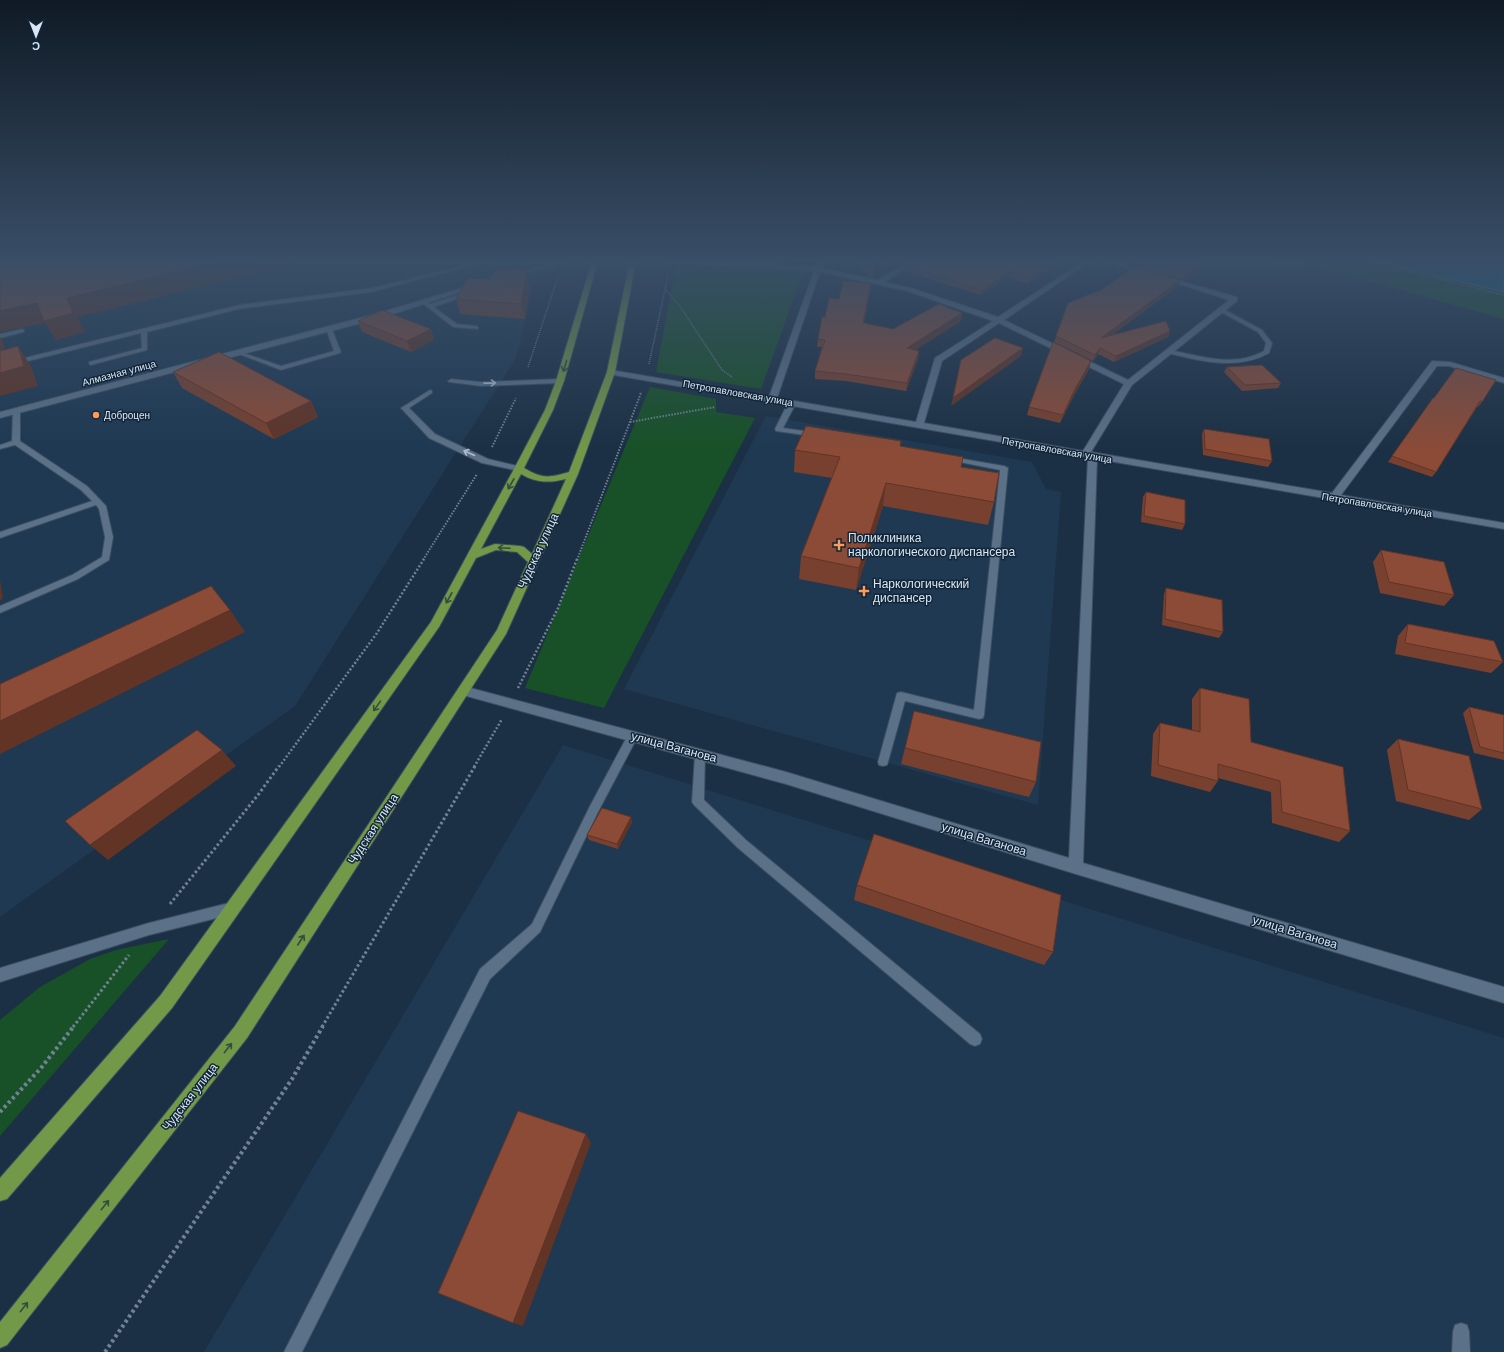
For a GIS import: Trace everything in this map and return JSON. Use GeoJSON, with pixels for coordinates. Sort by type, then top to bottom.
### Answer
{"type":"FeatureCollection","features":[{"type":"Feature","properties":{"kind":"highway"},"geometry":{"type":"LineString","coordinates":[[0,1192],[166,1002],[435,624],[519,469],[548,410],[560,382],[577,324]]}},
{"type":"Feature","properties":{"kind":"highway","name":"Чудская улица"},"geometry":{"type":"LineString","coordinates":[[0,1338],[241,1032],[502,631],[573,474],[611,372],[620,324]]}},
{"type":"Feature","properties":{"kind":"highway"},"geometry":{"type":"LineString","coordinates":[[519,469],[535,479],[553,480],[573,474]]}},
{"type":"Feature","properties":{"kind":"highway"},"geometry":{"type":"LineString","coordinates":[[472,556],[495,548],[520,549],[533,561]]}},
{"type":"Feature","properties":{"kind":"street","name":"Алмазная улица"},"geometry":{"type":"LineString","coordinates":[[0,415],[347,324]]}},
{"type":"Feature","properties":{"kind":"street"},"geometry":{"type":"LineString","coordinates":[[772,400],[798,324]]}},
{"type":"Feature","properties":{"kind":"street"},"geometry":{"type":"LineString","coordinates":[[919,425],[938,360],[992,324]]}},
{"type":"Feature","properties":{"kind":"street"},"geometry":{"type":"LineString","coordinates":[[1007,324],[1129,383]]}},
{"type":"Feature","properties":{"kind":"street"},"geometry":{"type":"LineString","coordinates":[[1076,867],[1089,455],[1129,383],[1204,324]]}},
{"type":"Feature","properties":{"kind":"street"},"geometry":{"type":"LineString","coordinates":[[1334,498],[1435,363],[1450,364],[1504,381]]}},
{"type":"Feature","properties":{"kind":"street","name":"Петропавловская улица"},"geometry":{"type":"LineString","coordinates":[[611,372],[733,392],[1334,498],[1504,526]]}},
{"type":"Feature","properties":{"kind":"street","name":"улица Ваганова"},"geometry":{"type":"LineString","coordinates":[[463,691],[793,780],[1076,867],[1504,995]]}},
{"type":"Feature","properties":{"kind":"lane"},"geometry":{"type":"LineString","coordinates":[[0,366],[168,324]]}},
{"type":"Feature","properties":{"kind":"lane"},"geometry":{"type":"LineString","coordinates":[[452,324],[454,326],[476,328]]}},
{"type":"Feature","properties":{"kind":"lane"},"geometry":{"type":"LineString","coordinates":[[1169,352],[1222,362],[1244,362],[1259,358],[1267,352],[1268,343],[1260,331],[1248,324]]}},
{"type":"Feature","properties":{"kind":"lane"},"geometry":{"type":"LineString","coordinates":[[239,353],[281,368],[338,352],[328,329]]}},
{"type":"Feature","properties":{"kind":"lane"},"geometry":{"type":"LineString","coordinates":[[91,363],[145,349],[144,330]]}},
{"type":"Feature","properties":{"kind":"lane"},"geometry":{"type":"LineString","coordinates":[[0,336],[22,331]]}},
{"type":"Feature","properties":{"kind":"lane"},"geometry":{"type":"LineString","coordinates":[[451,381],[481,384],[560,382]]}},
{"type":"Feature","properties":{"kind":"lane"},"geometry":{"type":"LineString","coordinates":[[430,392],[405,408],[432,436],[485,461],[519,469]]}},
{"type":"Feature","properties":{"kind":"lane"},"geometry":{"type":"LineString","coordinates":[[792,403],[779,429],[825,437]]}},
{"type":"Feature","properties":{"kind":"lane"},"geometry":{"type":"LineString","coordinates":[[16,411],[16,442]]}},
{"type":"Feature","properties":{"kind":"lane"},"geometry":{"type":"LineString","coordinates":[[0,447],[16,442]]}},
{"type":"Feature","properties":{"kind":"lane"},"geometry":{"type":"LineString","coordinates":[[0,610],[75,576],[106,558],[109,536],[103,508],[98,502],[84,488],[16,442]]}},
{"type":"Feature","properties":{"kind":"lane"},"geometry":{"type":"LineString","coordinates":[[883,762],[901,696],[979,715],[1004,468],[942,457]]}},
{"type":"Feature","properties":{"kind":"lane"},"geometry":{"type":"LineString","coordinates":[[0,535],[98,502]]}},
{"type":"Feature","properties":{"kind":"lane"},"geometry":{"type":"LineString","coordinates":[[293,1352],[485,974],[536,928],[594,809],[633,736]]}},
{"type":"Feature","properties":{"kind":"lane"},"geometry":{"type":"LineString","coordinates":[[700,754],[698,802],[742,844],[975,1039]]}},
{"type":"Feature","properties":{"kind":"lane"},"geometry":{"type":"LineString","coordinates":[[0,975],[149,929],[233,908]]}},
{"type":"Feature","properties":{"kind":"lane"},"geometry":{"type":"LineString","coordinates":[[1461,1331],[1461,1352]]}},
{"type":"Feature","properties":{"kind":"path"},"geometry":{"type":"LineString","coordinates":[[0,1112],[41,1068],[149,929],[258,795],[377,633],[485,461],[523,383],[542,324]]}},
{"type":"Feature","properties":{"kind":"path"},"geometry":{"type":"LineString","coordinates":[[105,1352],[292,1079],[496,733],[558,608],[646,377],[657,324]]}},
{"type":"Feature","properties":{"kind":"path"},"geometry":{"type":"LineString","coordinates":[[692,324],[722,370],[733,378]]}},
{"type":"Feature","properties":{"kind":"path"},"geometry":{"type":"LineString","coordinates":[[629,422],[728,404],[733,392]]}},
{"type":"Feature","properties":{"kind":"shaded area"},"geometry":{"type":"Polygon","coordinates":[[[0,324],[524,324],[516,358],[295,706],[0,917],[0,324]]]}},
{"type":"Feature","properties":{"kind":"shaded area","name":"Наркологический диспансер"},"geometry":{"type":"Polygon","coordinates":[[[766,416],[1032,462],[1046,489],[1061,492],[1038,805],[624,689],[766,416]]]}},
{"type":"Feature","properties":{"kind":"shaded area"},"geometry":{"type":"Polygon","coordinates":[[[563,745],[1504,1038],[1504,1352],[204,1352],[563,745]]]}},
{"type":"Feature","properties":{"kind":"green space"},"geometry":{"type":"Polygon","coordinates":[[[665,324],[784,324],[761,389],[656,372],[665,324]]]}},
{"type":"Feature","properties":{"kind":"green space"},"geometry":{"type":"Polygon","coordinates":[[[650,387],[716,399],[716,412],[755,418],[604,708],[525,688],[650,387]]]}},
{"type":"Feature","properties":{"kind":"green space"},"geometry":{"type":"Polygon","coordinates":[[[169,939],[0,1136],[0,1020],[40,987],[90,959],[116,950],[169,939]]]}},
{"type":"Feature","properties":{"kind":"building"},"geometry":{"type":"Polygon","coordinates":[[[366,324],[418,324],[431,329],[407,341],[366,324]]]}},
{"type":"Feature","properties":{"kind":"building"},"geometry":{"type":"Polygon","coordinates":[[[821,324],[868,324],[893,329],[902,324],[945,324],[907,348],[919,351],[907,383],[815,371],[825,340],[818,339],[821,324]]]}},
{"type":"Feature","properties":{"kind":"building"},"geometry":{"type":"Polygon","coordinates":[[[1060,324],[1120,324],[1101,338],[1154,324],[1167,324],[1170,331],[1116,356],[1100,348],[1095,355],[1056,336],[1060,324]]]}},
{"type":"Feature","properties":{"kind":"building"},"geometry":{"type":"Polygon","coordinates":[[[995,338],[1023,348],[953,398],[961,360],[995,338]]]}},
{"type":"Feature","properties":{"kind":"building"},"geometry":{"type":"Polygon","coordinates":[[[1053,342],[1091,361],[1074,391],[1063,415],[1029,407],[1053,342]]]}},
{"type":"Feature","properties":{"kind":"building"},"geometry":{"type":"Polygon","coordinates":[[[18,346],[24,366],[0,373],[0,351],[18,346]]]}},
{"type":"Feature","properties":{"kind":"building"},"geometry":{"type":"Polygon","coordinates":[[[219,352],[311,401],[266,423],[173,372],[219,352]]]}},
{"type":"Feature","properties":{"kind":"building"},"geometry":{"type":"Polygon","coordinates":[[[1262,365],[1281,383],[1245,385],[1227,367],[1262,365]]]}},
{"type":"Feature","properties":{"kind":"building"},"geometry":{"type":"Polygon","coordinates":[[[1456,368],[1496,380],[1482,402],[1480,401],[1436,472],[1392,456],[1433,398],[1456,368]]]}},
{"type":"Feature","properties":{"kind":"building"},"geometry":{"type":"Polygon","coordinates":[[[806,426],[901,441],[900,446],[963,457],[961,467],[999,473],[994,502],[886,483],[859,568],[801,556],[840,457],[795,450],[806,426]]]}},
{"type":"Feature","properties":{"kind":"building"},"geometry":{"type":"Polygon","coordinates":[[[1204,429],[1269,439],[1272,461],[1205,449],[1204,429]]]}},
{"type":"Feature","properties":{"kind":"building"},"geometry":{"type":"Polygon","coordinates":[[[1146,492],[1185,500],[1185,524],[1144,516],[1146,492]]]}},
{"type":"Feature","properties":{"kind":"building"},"geometry":{"type":"Polygon","coordinates":[[[1381,550],[1444,562],[1454,595],[1389,582],[1381,550]]]}},
{"type":"Feature","properties":{"kind":"building"},"geometry":{"type":"Polygon","coordinates":[[[211,586],[230,610],[0,721],[0,684],[211,586]]]}},
{"type":"Feature","properties":{"kind":"building"},"geometry":{"type":"Polygon","coordinates":[[[1166,588],[1222,600],[1223,632],[1165,619],[1166,588]]]}},
{"type":"Feature","properties":{"kind":"building"},"geometry":{"type":"Polygon","coordinates":[[[1408,624],[1494,641],[1503,662],[1405,643],[1408,624]]]}},
{"type":"Feature","properties":{"kind":"building"},"geometry":{"type":"Polygon","coordinates":[[[1200,688],[1249,699],[1251,742],[1343,767],[1350,831],[1282,812],[1280,781],[1218,764],[1218,781],[1158,765],[1160,723],[1200,732],[1200,688]]]}},
{"type":"Feature","properties":{"kind":"building"},"geometry":{"type":"Polygon","coordinates":[[[1469,707],[1504,715],[1504,753],[1480,747],[1469,707]]]}},
{"type":"Feature","properties":{"kind":"building"},"geometry":{"type":"Polygon","coordinates":[[[914,711],[1041,742],[1036,782],[905,748],[914,711]]]}},
{"type":"Feature","properties":{"kind":"building"},"geometry":{"type":"Polygon","coordinates":[[[197,730],[222,750],[90,845],[65,821],[197,730]]]}},
{"type":"Feature","properties":{"kind":"building"},"geometry":{"type":"Polygon","coordinates":[[[1398,739],[1469,756],[1482,809],[1408,790],[1398,739]]]}},
{"type":"Feature","properties":{"kind":"building"},"geometry":{"type":"Polygon","coordinates":[[[602,808],[631,817],[617,844],[587,835],[602,808]]]}},
{"type":"Feature","properties":{"kind":"building"},"geometry":{"type":"Polygon","coordinates":[[[874,834],[1061,895],[1053,952],[857,885],[874,834]]]}},
{"type":"Feature","properties":{"kind":"building"},"geometry":{"type":"Polygon","coordinates":[[[518,1111],[586,1134],[513,1323],[438,1293],[518,1111]]]}},
{"type":"Feature","properties":{"kind":"place","name":"Доброцен"},"geometry":{"type":"Point","coordinates":[96,415]}},
{"type":"Feature","properties":{"kind":"place","name":"Поликлиника наркологического диспансера"},"geometry":{"type":"Point","coordinates":[839,545]}},
{"type":"Feature","properties":{"kind":"place","name":"Наркологический диспансер"},"geometry":{"type":"Point","coordinates":[864,591]}}]}
